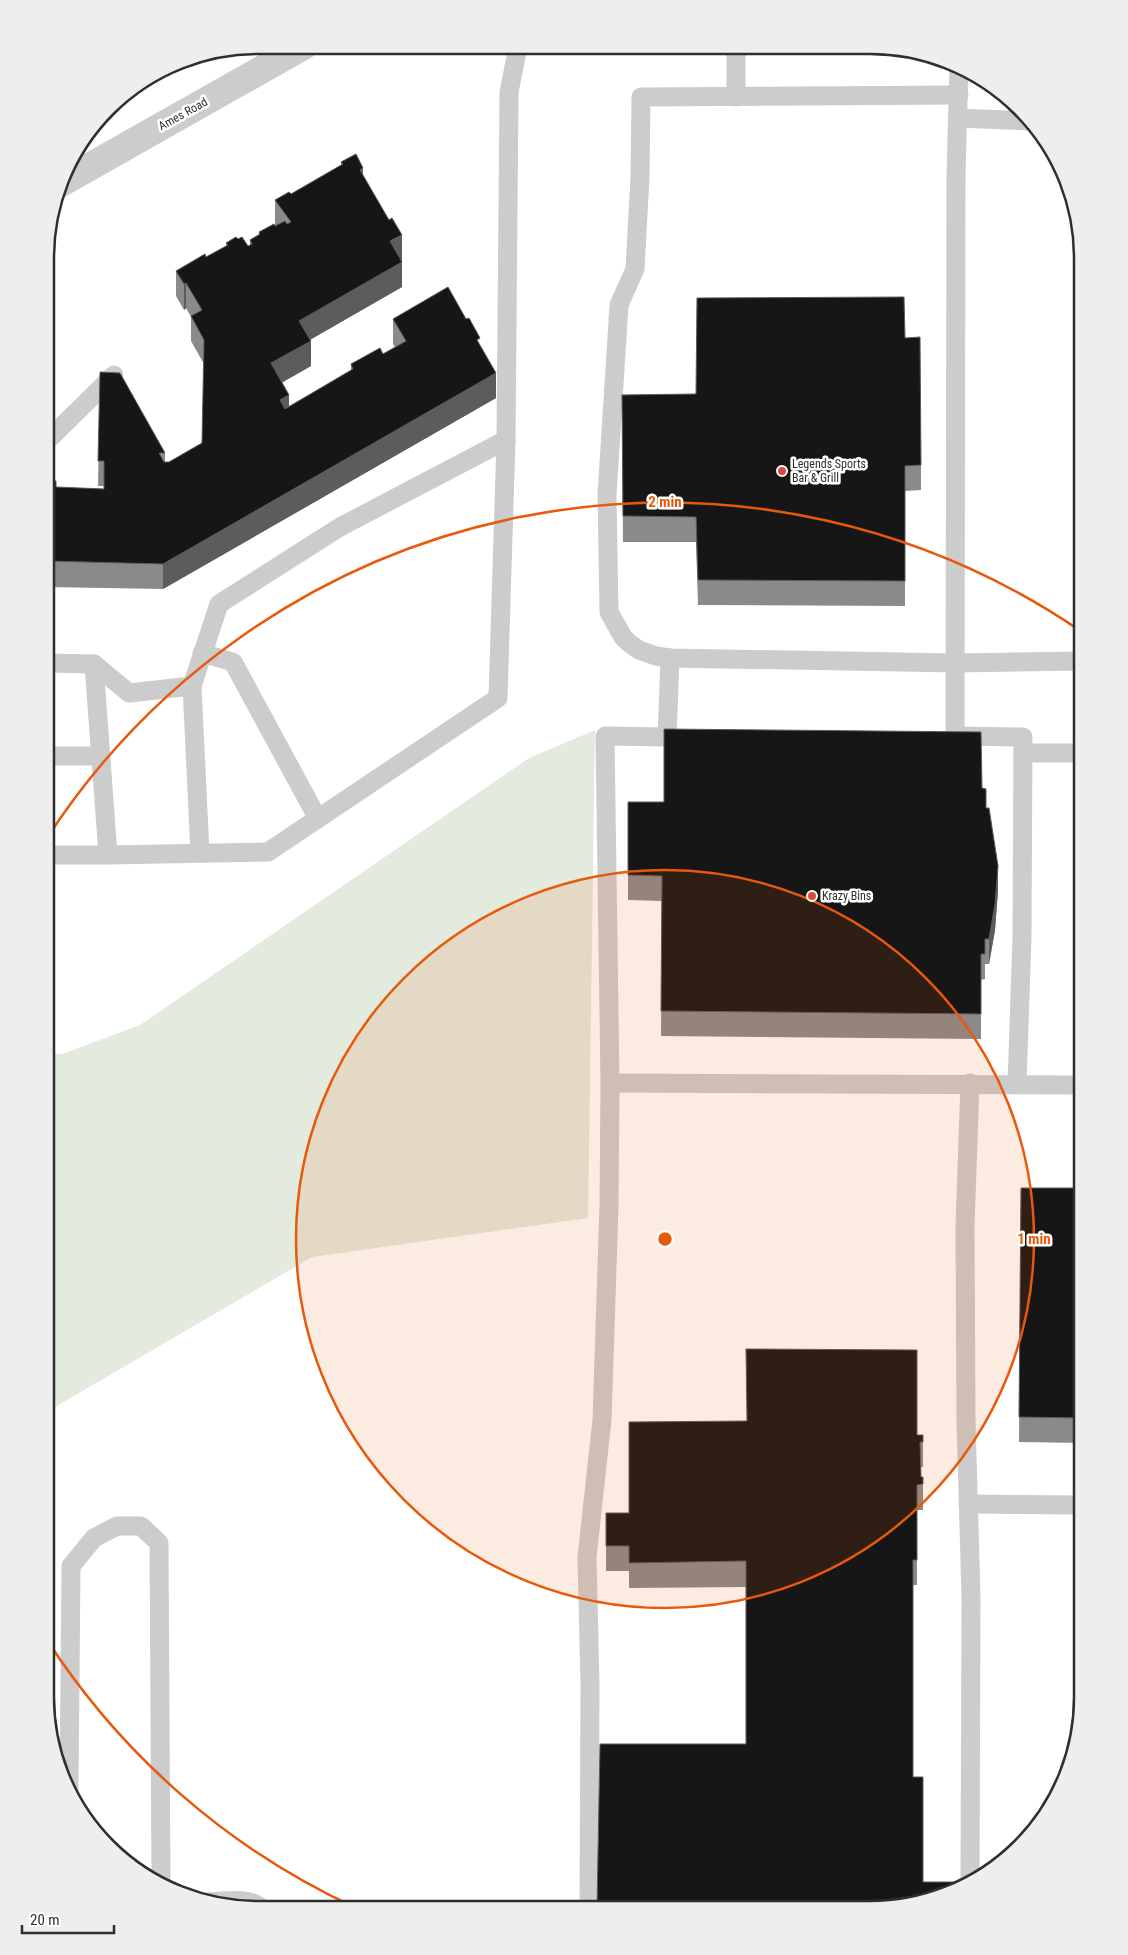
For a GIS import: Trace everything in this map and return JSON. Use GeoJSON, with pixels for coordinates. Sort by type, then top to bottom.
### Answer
{"type":"FeatureCollection","features":[{"type":"Feature","properties":{"kind":"street","name":"Ames Road"},"geometry":{"type":"LineString","coordinates":[[70,178],[289,54]]}},
{"type":"Feature","properties":{"kind":"lane"},"geometry":{"type":"LineString","coordinates":[[54,855],[268,852],[498,698],[506,440],[509,92],[517,54]]}},
{"type":"Feature","properties":{"kind":"lane"},"geometry":{"type":"LineString","coordinates":[[736,54],[736,96]]}},
{"type":"Feature","properties":{"kind":"lane"},"geometry":{"type":"LineString","coordinates":[[955,736],[956,268],[959,74]]}},
{"type":"Feature","properties":{"kind":"lane"},"geometry":{"type":"LineString","coordinates":[[959,95],[641,97],[640,177],[635,269],[619,305],[607,495],[609,612],[623,637],[629,643],[639,650],[656,656],[670,658],[956,663],[1074,661]]}},
{"type":"Feature","properties":{"kind":"lane"},"geometry":{"type":"LineString","coordinates":[[958,118],[1021,121]]}},
{"type":"Feature","properties":{"kind":"lane"},"geometry":{"type":"LineString","coordinates":[[54,434],[114,375]]}},
{"type":"Feature","properties":{"kind":"lane"},"geometry":{"type":"LineString","coordinates":[[200,853],[192,686],[202,652],[220,604],[340,526],[506,440]]}},
{"type":"Feature","properties":{"kind":"lane"},"geometry":{"type":"LineString","coordinates":[[202,652],[233,662],[318,819]]}},
{"type":"Feature","properties":{"kind":"lane"},"geometry":{"type":"LineString","coordinates":[[667,737],[670,658]]}},
{"type":"Feature","properties":{"kind":"lane"},"geometry":{"type":"LineString","coordinates":[[54,663],[94,664],[129,693],[192,686]]}},
{"type":"Feature","properties":{"kind":"lane"},"geometry":{"type":"LineString","coordinates":[[94,664],[108,855]]}},
{"type":"Feature","properties":{"kind":"lane"},"geometry":{"type":"LineString","coordinates":[[589,1901],[590,1685],[587,1557],[602,1420],[609,1206],[610,1082],[605,736],[686,737]]}},
{"type":"Feature","properties":{"kind":"lane"},"geometry":{"type":"LineString","coordinates":[[935,736],[1023,736],[1022,937],[1017,1084]]}},
{"type":"Feature","properties":{"kind":"lane"},"geometry":{"type":"LineString","coordinates":[[1023,753],[1074,753]]}},
{"type":"Feature","properties":{"kind":"lane"},"geometry":{"type":"LineString","coordinates":[[54,756],[101,756]]}},
{"type":"Feature","properties":{"kind":"lane"},"geometry":{"type":"LineString","coordinates":[[610,1082],[1074,1085]]}},
{"type":"Feature","properties":{"kind":"lane"},"geometry":{"type":"LineString","coordinates":[[970,1083],[965,1226],[971,1597],[970,1875]]}},
{"type":"Feature","properties":{"kind":"lane"},"geometry":{"type":"LineString","coordinates":[[968,1504],[1074,1505]]}},
{"type":"Feature","properties":{"kind":"lane"},"geometry":{"type":"LineString","coordinates":[[69,1775],[71,1566],[94,1538],[117,1526],[141,1526],[159,1543],[162,1877]]}},
{"type":"Feature","properties":{"kind":"shaded area"},"geometry":{"type":"Polygon","coordinates":[[[595,730],[588,1218],[312,1257],[54,1408],[54,1054],[62,1054],[140,1025],[529,758],[595,730]]]}},
{"type":"Feature","properties":{"kind":"building"},"geometry":{"type":"Polygon","coordinates":[[[356,154],[363,168],[360,170],[389,220],[392,218],[402,235],[390,241],[402,262],[299,321],[311,341],[271,363],[289,395],[280,400],[285,409],[353,369],[351,364],[380,348],[383,354],[406,341],[393,319],[448,287],[466,319],[469,318],[480,338],[477,340],[496,373],[163,564],[54,561],[54,481],[56,481],[56,487],[104,489],[104,461],[98,461],[100,372],[120,373],[165,453],[159,453],[164,462],[169,462],[202,443],[204,340],[191,316],[202,310],[186,283],[184,284],[176,271],[205,254],[206,257],[228,245],[226,243],[236,237],[238,239],[242,237],[248,246],[252,244],[250,240],[260,234],[259,232],[274,224],[275,226],[285,221],[287,224],[291,222],[275,200],[289,192],[291,194],[343,164],[341,162],[356,154]]]}},
{"type":"Feature","properties":{"kind":"building"},"geometry":{"type":"Polygon","coordinates":[[[904,297],[905,338],[920,337],[921,465],[905,466],[905,581],[698,580],[696,517],[623,516],[622,395],[696,394],[697,298],[904,297]]]}},
{"type":"Feature","properties":{"kind":"building"},"geometry":{"type":"Polygon","coordinates":[[[664,729],[981,732],[982,788],[986,789],[986,808],[989,808],[998,866],[995,904],[989,939],[985,939],[985,954],[981,954],[981,1014],[661,1011],[662,876],[628,875],[628,802],[664,802],[664,729]]]}},
{"type":"Feature","properties":{"kind":"building"},"geometry":{"type":"Polygon","coordinates":[[[1021,1188],[1074,1188],[1074,1418],[1019,1417],[1021,1188]]]}},
{"type":"Feature","properties":{"kind":"building"},"geometry":{"type":"Polygon","coordinates":[[[746,1349],[917,1350],[917,1435],[923,1435],[923,1442],[920,1442],[923,1484],[917,1485],[917,1560],[913,1560],[913,1777],[923,1777],[923,1882],[956,1882],[948,1886],[897,1900],[883,1901],[597,1901],[600,1744],[746,1744],[746,1561],[629,1563],[629,1546],[606,1546],[606,1513],[629,1513],[629,1422],[747,1421],[746,1349]]]}},
{"type":"Feature","properties":{"kind":"place","name":"Legends Sports Bar & Grill"},"geometry":{"type":"Point","coordinates":[782,471]}},
{"type":"Feature","properties":{"kind":"place","name":"Krazy Bins"},"geometry":{"type":"Point","coordinates":[812,896]}}]}
